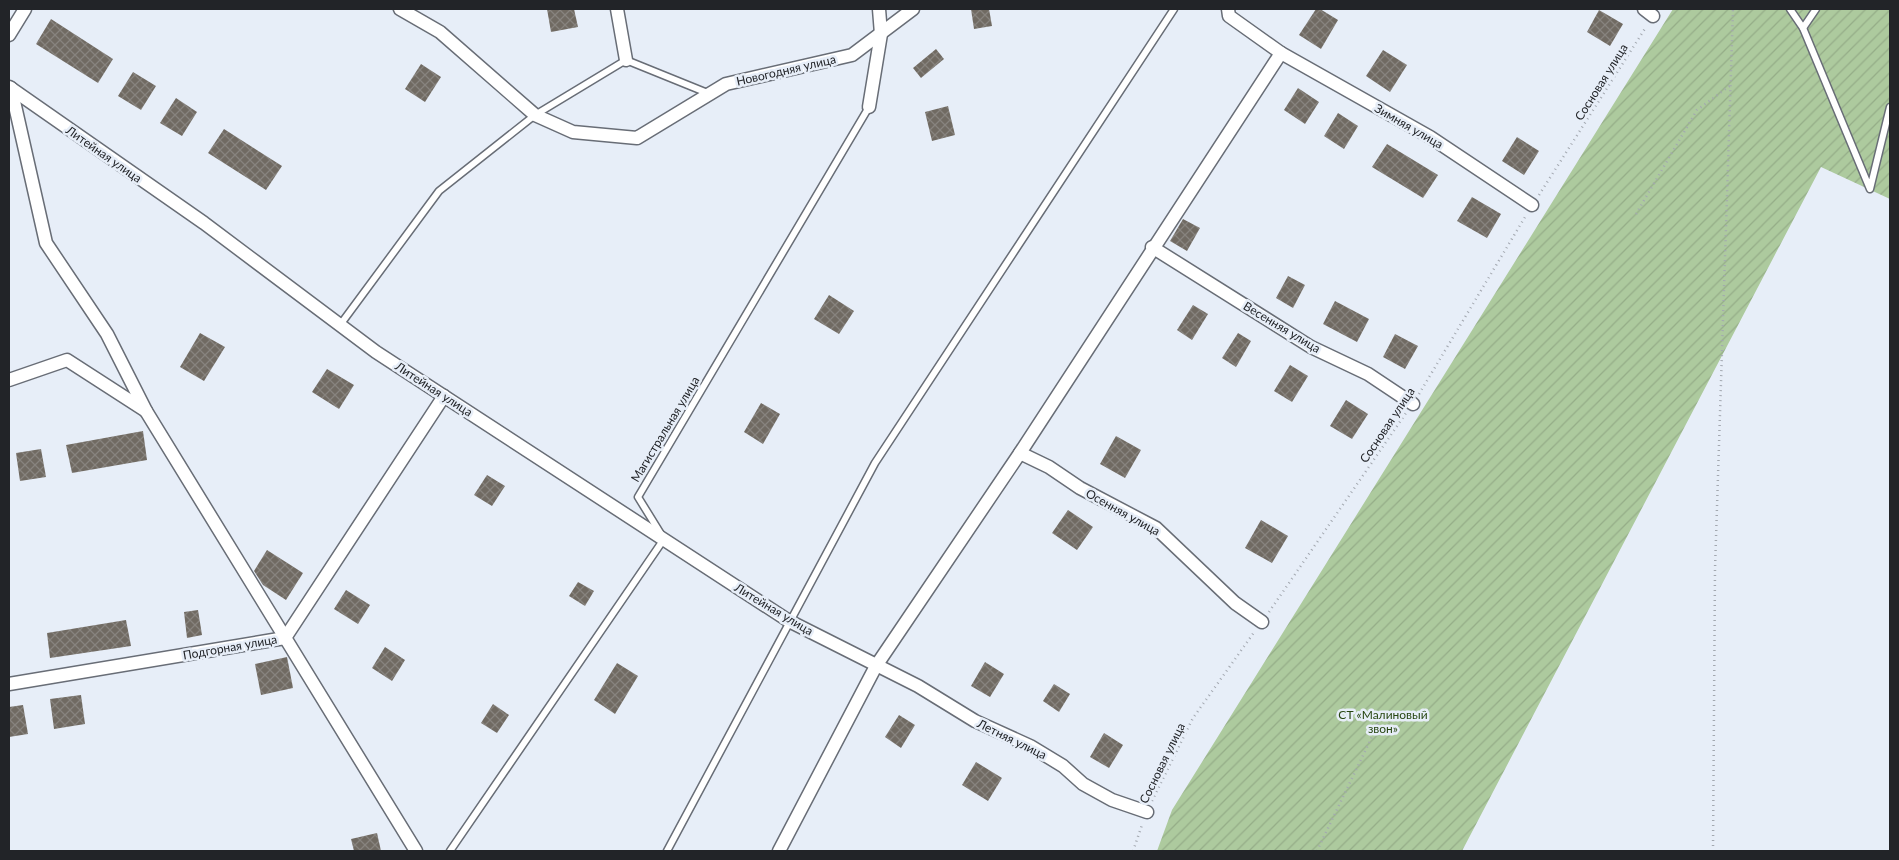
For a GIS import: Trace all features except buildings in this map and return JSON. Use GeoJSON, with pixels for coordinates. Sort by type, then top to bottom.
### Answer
{"type":"FeatureCollection","features":[{"type":"Feature","properties":{"kind":"street"},"geometry":{"type":"LineString","coordinates":[[9,35],[25,9]]}},
{"type":"Feature","properties":{"kind":"street","name":"Новогодняя улица"},"geometry":{"type":"LineString","coordinates":[[400,9],[440,32],[535,115],[573,132],[637,138],[726,84],[852,55],[913,9]]}},
{"type":"Feature","properties":{"kind":"street"},"geometry":{"type":"LineString","coordinates":[[617,9],[626,60]]}},
{"type":"Feature","properties":{"kind":"street"},"geometry":{"type":"LineString","coordinates":[[869,107],[881,34],[878,9]]}},
{"type":"Feature","properties":{"kind":"street","name":"Зимняя улица"},"geometry":{"type":"LineString","coordinates":[[1228,9],[1229,16],[1281,53],[1430,137],[1532,205]]}},
{"type":"Feature","properties":{"kind":"street"},"geometry":{"type":"LineString","coordinates":[[779,851],[876,666],[1020,453],[1281,53]]}},
{"type":"Feature","properties":{"kind":"street"},"geometry":{"type":"LineString","coordinates":[[10,88],[46,243],[107,334],[146,411],[416,851]]}},
{"type":"Feature","properties":{"kind":"street","name":"Литейная улица"},"geometry":{"type":"LineString","coordinates":[[10,88],[204,223],[376,352],[789,620],[876,666]]}},
{"type":"Feature","properties":{"kind":"street","name":"Весенняя улица"},"geometry":{"type":"LineString","coordinates":[[1152,248],[1311,347],[1368,374],[1413,404]]}},
{"type":"Feature","properties":{"kind":"street"},"geometry":{"type":"LineString","coordinates":[[9,380],[67,360],[146,411]]}},
{"type":"Feature","properties":{"kind":"street","name":"Подгорная улица"},"geometry":{"type":"LineString","coordinates":[[9,684],[285,638],[444,396]]}},
{"type":"Feature","properties":{"kind":"street","name":"Осенняя улица"},"geometry":{"type":"LineString","coordinates":[[1020,453],[1049,467],[1080,488],[1156,528],[1235,603],[1262,622]]}},
{"type":"Feature","properties":{"kind":"street","name":"Летняя улица"},"geometry":{"type":"LineString","coordinates":[[876,666],[918,686],[975,721],[1030,746],[1063,766],[1083,784],[1112,800],[1147,812]]}},
{"type":"Feature","properties":{"kind":"lane"},"geometry":{"type":"LineString","coordinates":[[667,851],[789,620],[875,463],[1174,9]]}},
{"type":"Feature","properties":{"kind":"lane"},"geometry":{"type":"LineString","coordinates":[[1790,9],[1804,28],[1870,189],[1890,107]]}},
{"type":"Feature","properties":{"kind":"lane"},"geometry":{"type":"LineString","coordinates":[[1804,28],[1816,9]]}},
{"type":"Feature","properties":{"kind":"lane"},"geometry":{"type":"LineString","coordinates":[[340,325],[439,190],[535,115],[626,60],[710,94]]}},
{"type":"Feature","properties":{"kind":"lane","name":"Магистральная улица"},"geometry":{"type":"LineString","coordinates":[[664,539],[638,498],[869,107]]}},
{"type":"Feature","properties":{"kind":"lane"},"geometry":{"type":"LineString","coordinates":[[450,851],[664,539]]}},
{"type":"Feature","properties":{"kind":"path"},"geometry":{"type":"LineString","coordinates":[[1713,851],[1715,569],[1733,9]]}},
{"type":"Feature","properties":{"kind":"path","name":"Сосновая улица"},"geometry":{"type":"LineString","coordinates":[[1133,851],[1147,812],[1193,718],[1413,404],[1648,12]]}},
{"type":"Feature","properties":{"kind":"path"},"geometry":{"type":"LineString","coordinates":[[1636,214],[1697,110],[1731,85]]}},
{"type":"Feature","properties":{"kind":"path"},"geometry":{"type":"LineString","coordinates":[[1318,851],[1379,722]]}},
{"type":"Feature","properties":{"kind":"green space","name":"СТ «Малиновый звон»"},"geometry":{"type":"Polygon","coordinates":[[[1673,9],[1890,9],[1890,199],[1821,167],[1462,851],[1157,851],[1172,810],[1673,9]]]}}]}
